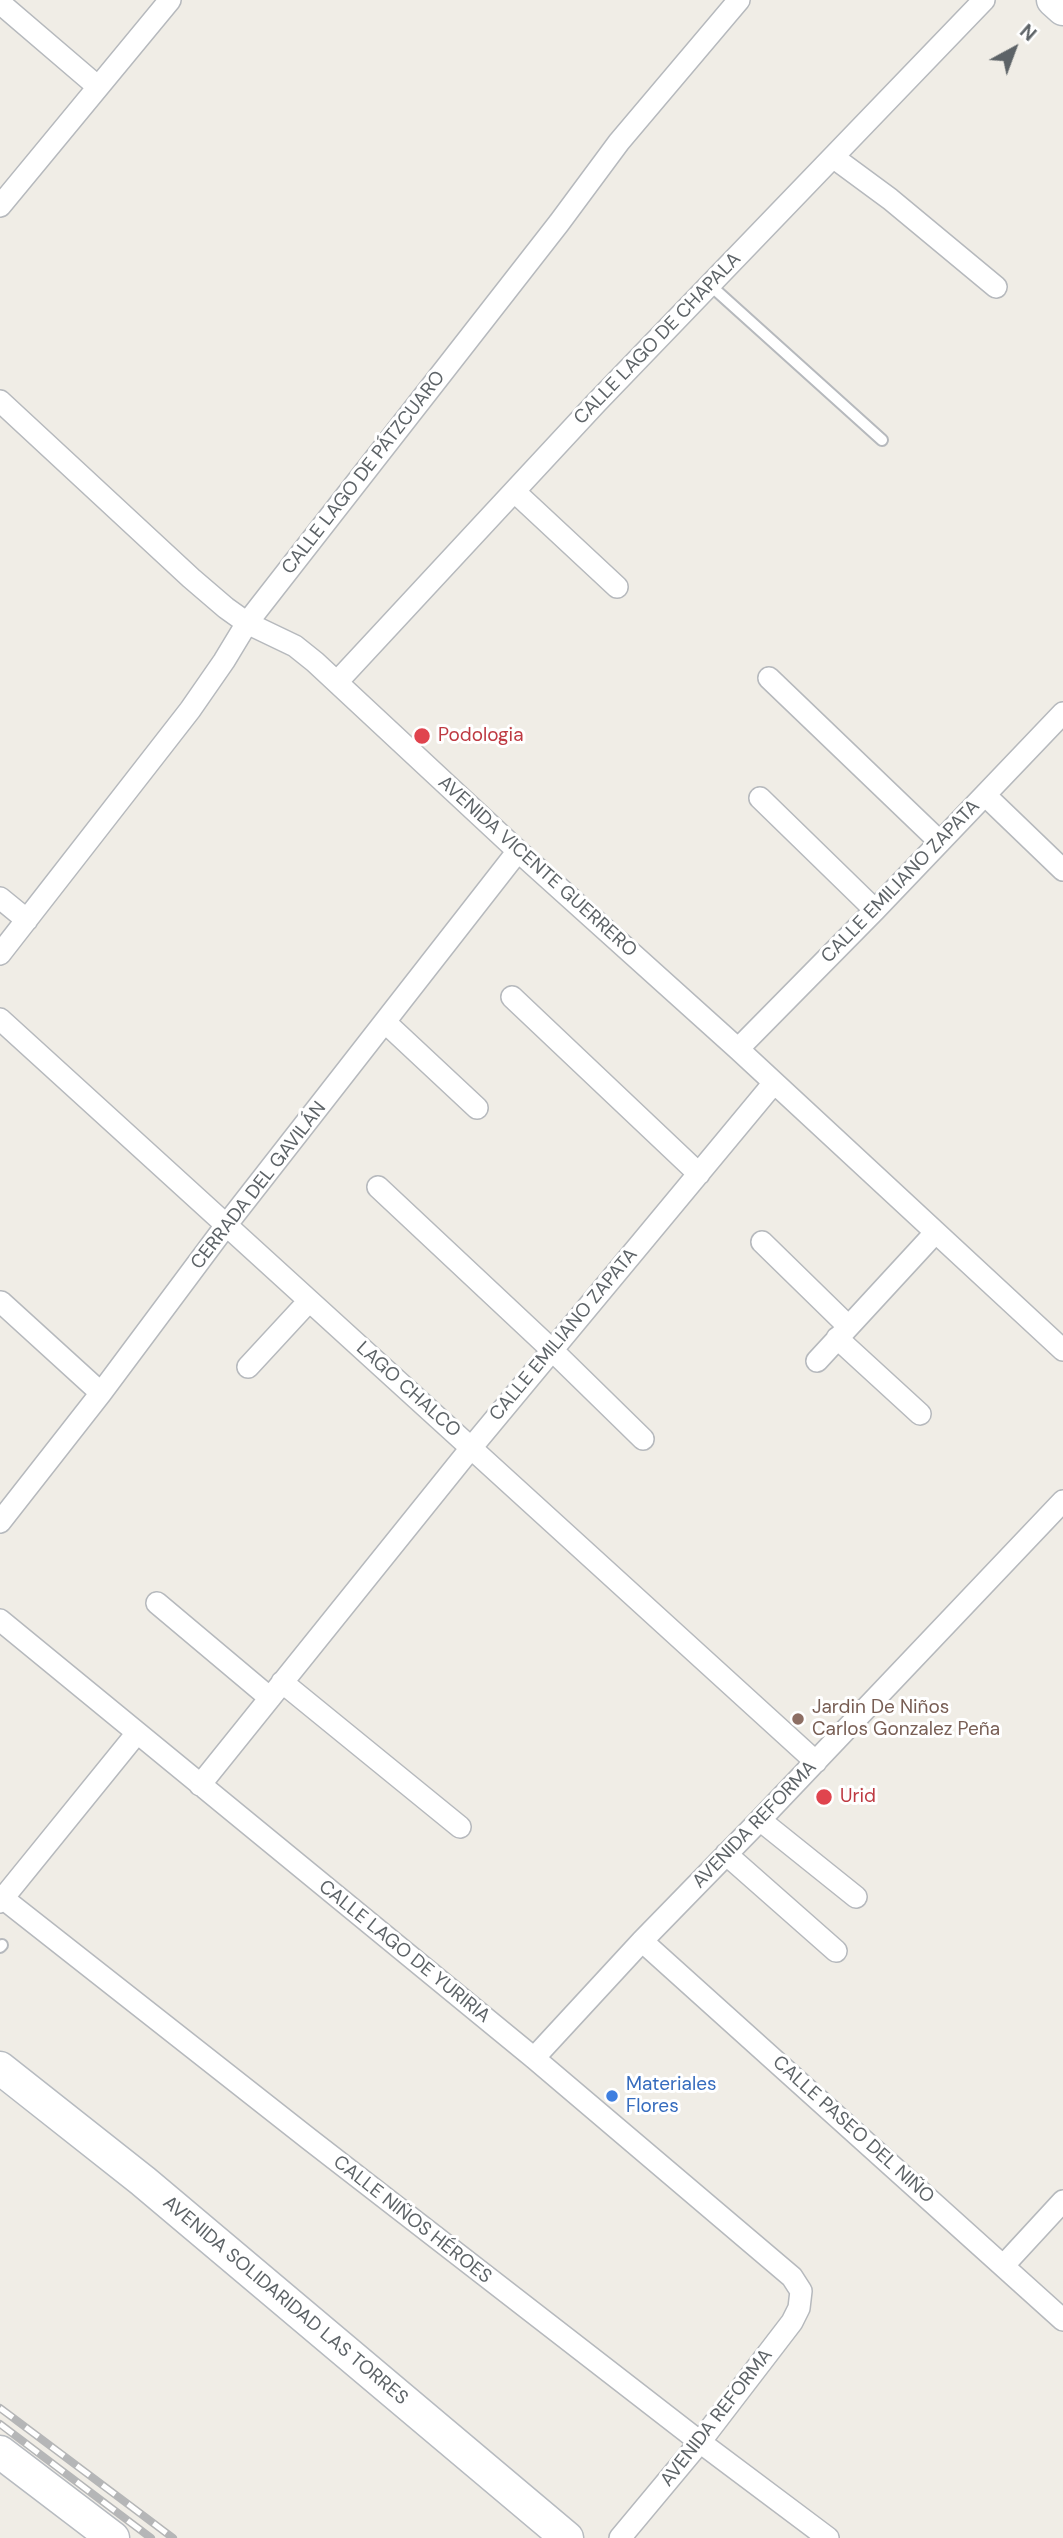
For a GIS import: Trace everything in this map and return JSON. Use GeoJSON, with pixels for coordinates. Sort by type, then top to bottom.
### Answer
{"type":"FeatureCollection","features":[{"type":"Feature","properties":{"kind":"main road"},"geometry":{"type":"LineString","coordinates":[[1053,0],[1063,9]]}},
{"type":"Feature","properties":{"kind":"main road","name":"AVENIDA SOLIDARIDAD LAS TORRES"},"geometry":{"type":"LineString","coordinates":[[0,2068],[143,2181],[567,2538]]}},
{"type":"Feature","properties":{"kind":"main road"},"geometry":{"type":"LineString","coordinates":[[0,2452],[113,2538]]}},
{"type":"Feature","properties":{"kind":"street"},"geometry":{"type":"LineString","coordinates":[[0,206],[170,0]]}},
{"type":"Feature","properties":{"kind":"street","name":"CALLE LAGO DE PÁTZCUARO"},"geometry":{"type":"LineString","coordinates":[[0,954],[190,710],[247,623],[619,142],[738,0]]}},
{"type":"Feature","properties":{"kind":"street","name":"CALLE LAGO DE CHAPALA"},"geometry":{"type":"LineString","coordinates":[[337,682],[597,402],[985,0]]}},
{"type":"Feature","properties":{"kind":"street"},"geometry":{"type":"LineString","coordinates":[[0,3],[97,86]]}},
{"type":"Feature","properties":{"kind":"street"},"geometry":{"type":"LineString","coordinates":[[833,157],[890,199],[996,287]]}},
{"type":"Feature","properties":{"kind":"street","name":"AVENIDA VICENTE GUERRERO"},"geometry":{"type":"LineString","coordinates":[[0,401],[191,578],[247,623],[295,646],[337,682],[1063,1350]]}},
{"type":"Feature","properties":{"kind":"street"},"geometry":{"type":"LineString","coordinates":[[515,492],[617,587]]}},
{"type":"Feature","properties":{"kind":"street"},"geometry":{"type":"LineString","coordinates":[[769,678],[940,842]]}},
{"type":"Feature","properties":{"kind":"street","name":"CALLE EMILIANO ZAPATA"},"geometry":{"type":"LineString","coordinates":[[738,1049],[1063,713]]}},
{"type":"Feature","properties":{"kind":"street"},"geometry":{"type":"LineString","coordinates":[[985,795],[1063,870]]}},
{"type":"Feature","properties":{"kind":"street"},"geometry":{"type":"LineString","coordinates":[[760,798],[875,910]]}},
{"type":"Feature","properties":{"kind":"street","name":"CERRADA DEL GAVILÁN"},"geometry":{"type":"LineString","coordinates":[[0,1522],[101,1393],[227,1224],[518,851]]}},
{"type":"Feature","properties":{"kind":"street"},"geometry":{"type":"LineString","coordinates":[[0,898],[27,920]]}},
{"type":"Feature","properties":{"kind":"street"},"geometry":{"type":"LineString","coordinates":[[512,998],[699,1174]]}},
{"type":"Feature","properties":{"kind":"street","name":"LAGO CHALCO"},"geometry":{"type":"LineString","coordinates":[[0,1019],[816,1762]]}},
{"type":"Feature","properties":{"kind":"street"},"geometry":{"type":"LineString","coordinates":[[386,1023],[477,1108]]}},
{"type":"Feature","properties":{"kind":"street","name":"CALLE EMILIANO ZAPATA"},"geometry":{"type":"LineString","coordinates":[[200,1785],[471,1448],[773,1084]]}},
{"type":"Feature","properties":{"kind":"street"},"geometry":{"type":"LineString","coordinates":[[378,1187],[643,1439]]}},
{"type":"Feature","properties":{"kind":"street"},"geometry":{"type":"LineString","coordinates":[[817,1361],[935,1233]]}},
{"type":"Feature","properties":{"kind":"street"},"geometry":{"type":"LineString","coordinates":[[762,1242],[920,1414]]}},
{"type":"Feature","properties":{"kind":"street"},"geometry":{"type":"LineString","coordinates":[[248,1367],[309,1301]]}},
{"type":"Feature","properties":{"kind":"street"},"geometry":{"type":"LineString","coordinates":[[1,1302],[101,1393]]}},
{"type":"Feature","properties":{"kind":"street","name":"AVENIDA REFORMA"},"geometry":{"type":"LineString","coordinates":[[534,2058],[642,1941],[1063,1501]]}},
{"type":"Feature","properties":{"kind":"street"},"geometry":{"type":"LineString","coordinates":[[157,1603],[460,1827]]}},
{"type":"Feature","properties":{"kind":"street","name":"CALLE LAGO DE YURIRIA"},"geometry":{"type":"LineString","coordinates":[[0,1620],[534,2058],[777,2262],[801,2291]]}},
{"type":"Feature","properties":{"kind":"street"},"geometry":{"type":"LineString","coordinates":[[1,1899],[137,1733]]}},
{"type":"Feature","properties":{"kind":"street"},"geometry":{"type":"LineString","coordinates":[[760,1820],[856,1897]]}},
{"type":"Feature","properties":{"kind":"street"},"geometry":{"type":"LineString","coordinates":[[726,1854],[836,1951]]}},
{"type":"Feature","properties":{"kind":"street","name":"CALLE NIÑOS HÉROES"},"geometry":{"type":"LineString","coordinates":[[1,1899],[700,2442],[828,2538]]}},
{"type":"Feature","properties":{"kind":"street","name":"CALLE PASEO DEL NIÑO"},"geometry":{"type":"LineString","coordinates":[[642,1941],[1063,2320]]}},
{"type":"Feature","properties":{"kind":"street"},"geometry":{"type":"LineString","coordinates":[[1004,2265],[1063,2201]]}},
{"type":"Feature","properties":{"kind":"street","name":"AVENIDA REFORMA"},"geometry":{"type":"LineString","coordinates":[[620,2538],[700,2442],[792,2322],[799,2308],[801,2291]]}},
{"type":"Feature","properties":{"kind":"lane"},"geometry":{"type":"LineString","coordinates":[[710,285],[882,440]]}},
{"type":"Feature","properties":{"kind":"railway"},"geometry":{"type":"LineString","coordinates":[[0,2408],[173,2538]]}},
{"type":"Feature","properties":{"kind":"railway"},"geometry":{"type":"LineString","coordinates":[[0,2424],[151,2538]]}},
{"type":"Feature","properties":{"kind":"place","name":"Podologia"},"geometry":{"type":"Point","coordinates":[422,736]}},
{"type":"Feature","properties":{"kind":"place","name":"Jardin De Niños Carlos Gonzalez Peña"},"geometry":{"type":"Point","coordinates":[798,1719]}},
{"type":"Feature","properties":{"kind":"place","name":"Urid"},"geometry":{"type":"Point","coordinates":[824,1797]}},
{"type":"Feature","properties":{"kind":"place","name":"Materiales Flores"},"geometry":{"type":"Point","coordinates":[612,2096]}}]}
